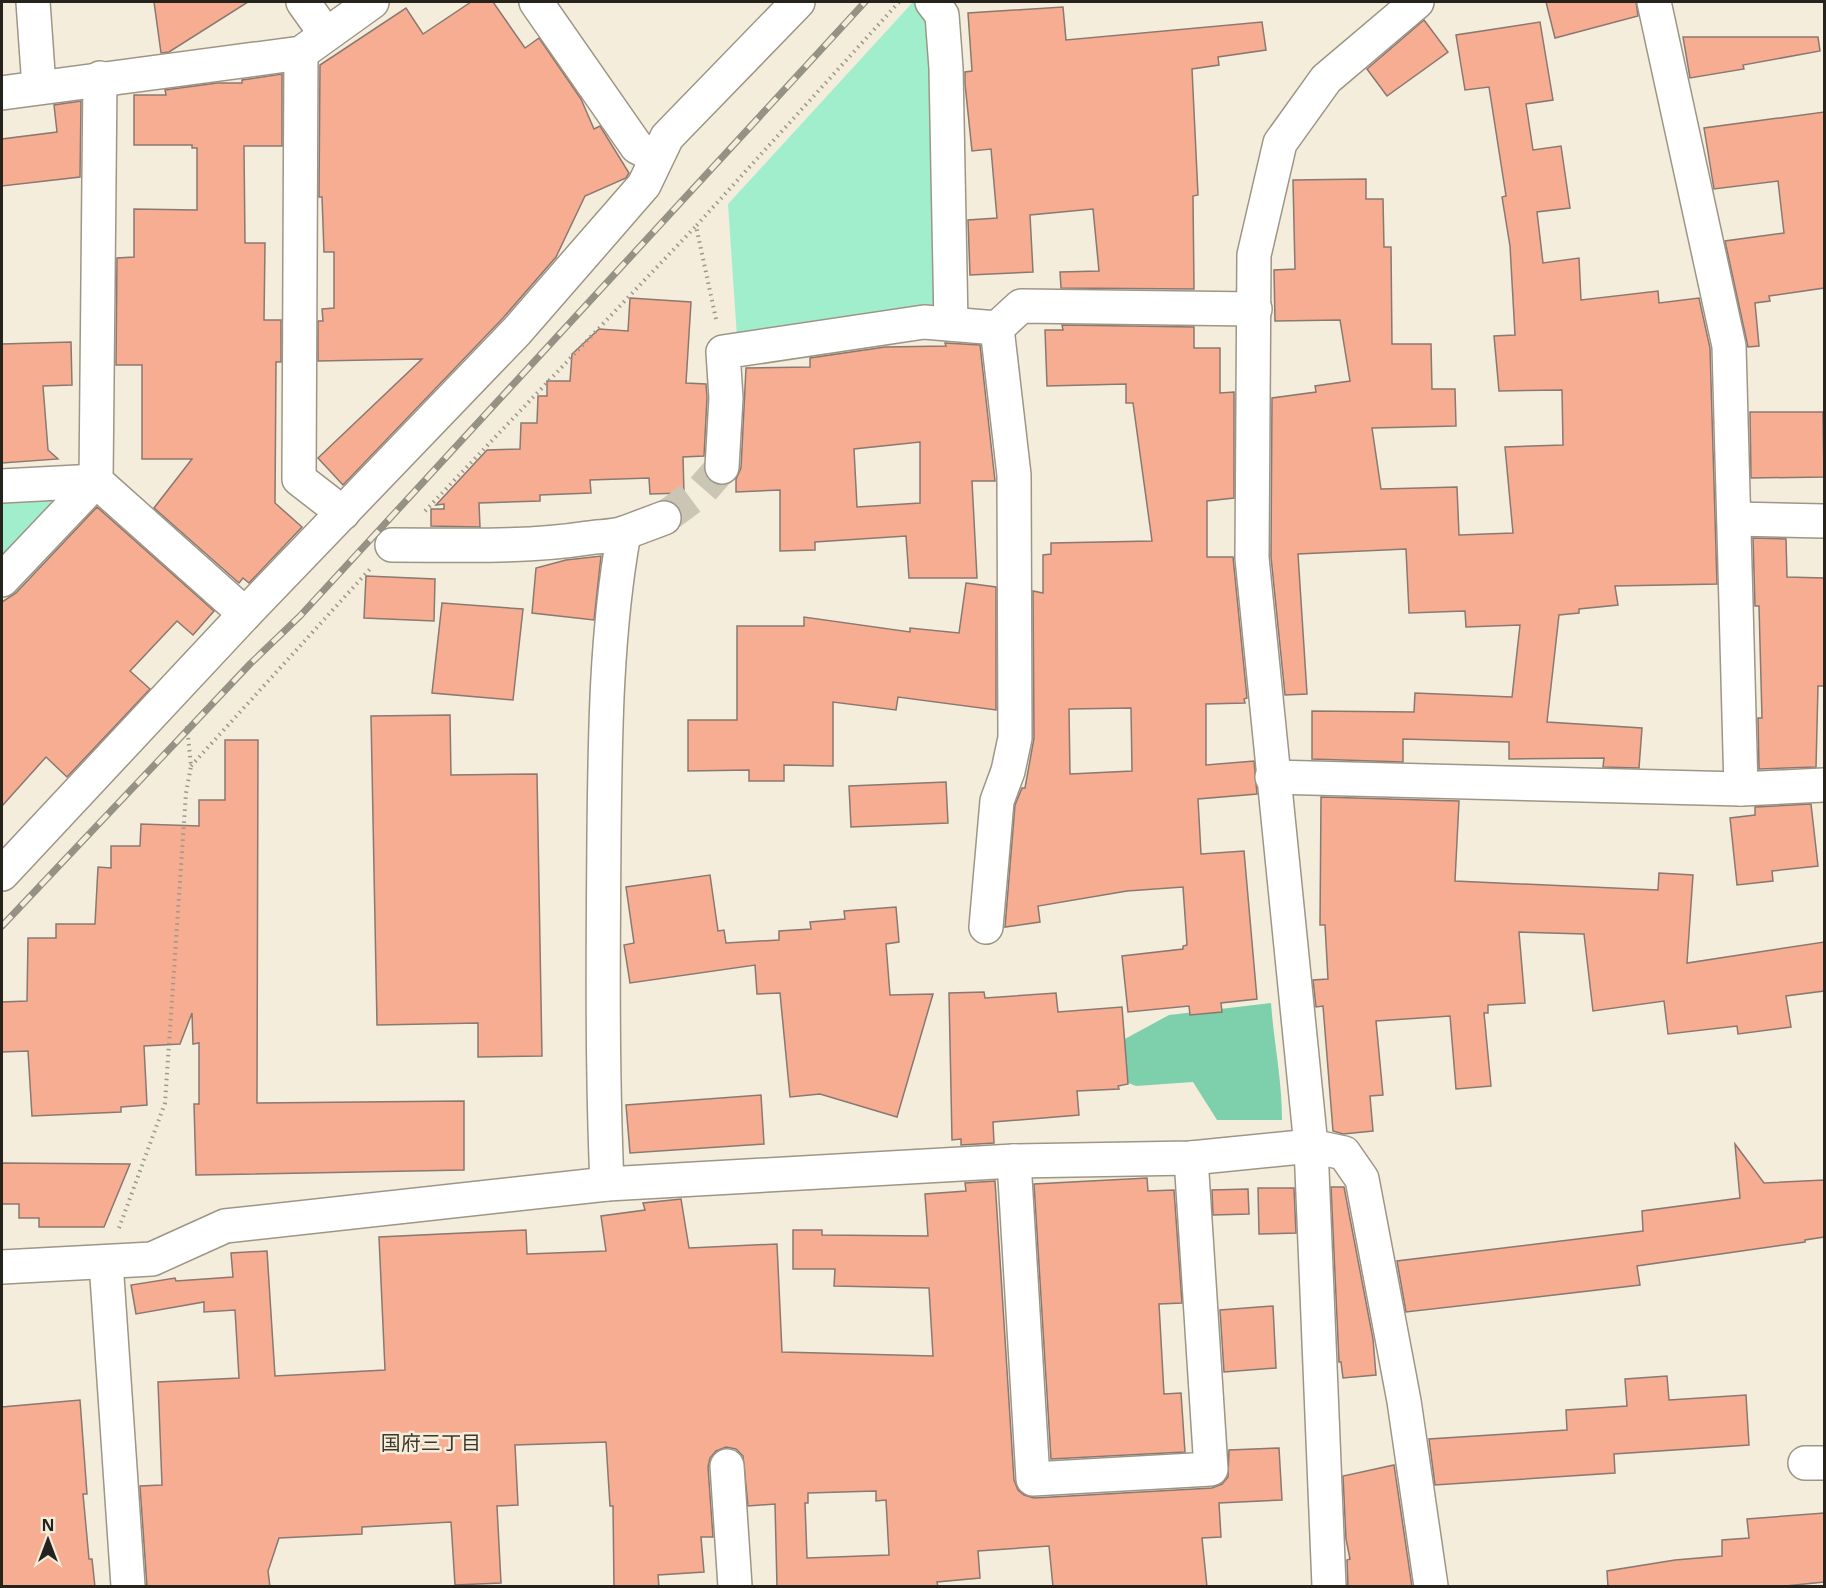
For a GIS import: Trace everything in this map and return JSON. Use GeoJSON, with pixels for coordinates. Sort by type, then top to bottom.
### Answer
{"type":"FeatureCollection","features":[{"type":"Feature","properties":{"kind":"street"},"geometry":{"type":"LineString","coordinates":[[33,2],[39,87]]}},
{"type":"Feature","properties":{"kind":"street"},"geometry":{"type":"LineString","coordinates":[[303,2],[313,43],[299,479],[343,513]]}},
{"type":"Feature","properties":{"kind":"street"},"geometry":{"type":"LineString","coordinates":[[2,93],[313,43],[372,2]]}},
{"type":"Feature","properties":{"kind":"street"},"geometry":{"type":"LineString","coordinates":[[536,2],[637,147],[656,157]]}},
{"type":"Feature","properties":{"kind":"street"},"geometry":{"type":"LineString","coordinates":[[2,874],[175,701],[244,614],[516,331],[644,184],[667,136],[798,2]]}},
{"type":"Feature","properties":{"kind":"street"},"geometry":{"type":"LineString","coordinates":[[932,2],[942,15],[946,68],[951,324]]}},
{"type":"Feature","properties":{"kind":"street"},"geometry":{"type":"LineString","coordinates":[[1329,1587],[1311,1146],[1272,777],[1252,558],[1254,255],[1280,144],[1326,79],[1417,2]]}},
{"type":"Feature","properties":{"kind":"street"},"geometry":{"type":"LineString","coordinates":[[1653,2],[1729,346],[1741,789]]}},
{"type":"Feature","properties":{"kind":"street"},"geometry":{"type":"LineString","coordinates":[[2,580],[96,481],[100,78]]}},
{"type":"Feature","properties":{"kind":"street"},"geometry":{"type":"LineString","coordinates":[[722,467],[726,398],[723,352],[924,322],[997,328],[1022,306],[1255,309]]}},
{"type":"Feature","properties":{"kind":"street"},"geometry":{"type":"LineString","coordinates":[[986,927],[997,801],[1008,771],[1015,738],[1014,475],[997,328]]}},
{"type":"Feature","properties":{"kind":"street"},"geometry":{"type":"LineString","coordinates":[[2,486],[96,481],[244,614]]}},
{"type":"Feature","properties":{"kind":"street"},"geometry":{"type":"LineString","coordinates":[[392,545],[554,544],[594,537],[610,538],[663,518]]}},
{"type":"Feature","properties":{"kind":"street"},"geometry":{"type":"LineString","coordinates":[[1734,519],[1824,521]]}},
{"type":"Feature","properties":{"kind":"street"},"geometry":{"type":"LineString","coordinates":[[607,1184],[602,1044],[605,729],[617,570],[624,532]]}},
{"type":"Feature","properties":{"kind":"street"},"geometry":{"type":"LineString","coordinates":[[1272,777],[1741,789],[1824,785]]}},
{"type":"Feature","properties":{"kind":"street"},"geometry":{"type":"LineString","coordinates":[[2,1267],[152,1259],[225,1226],[607,1184],[1014,1161],[1191,1158],[1311,1146],[1344,1154],[1362,1179],[1404,1401],[1431,1587]]}},
{"type":"Feature","properties":{"kind":"street"},"geometry":{"type":"LineString","coordinates":[[1014,1161],[1033,1479],[1211,1469],[1191,1158]]}},
{"type":"Feature","properties":{"kind":"street"},"geometry":{"type":"LineString","coordinates":[[106,1262],[128,1587]]}},
{"type":"Feature","properties":{"kind":"street"},"geometry":{"type":"LineString","coordinates":[[728,1466],[735,1587]]}},
{"type":"Feature","properties":{"kind":"path"},"geometry":{"type":"LineString","coordinates":[[191,766],[392,545],[696,226],[900,2]]}},
{"type":"Feature","properties":{"kind":"path"},"geometry":{"type":"LineString","coordinates":[[696,226],[723,352]]}},
{"type":"Feature","properties":{"kind":"path"},"geometry":{"type":"LineString","coordinates":[[106,1262],[165,1103],[186,793],[191,766],[188,730],[175,701]]}},
{"type":"Feature","properties":{"kind":"green space"},"geometry":{"type":"Polygon","coordinates":[[[913,2],[917,2],[935,20],[940,312],[737,337],[728,204],[913,2]]]}},
{"type":"Feature","properties":{"kind":"green space"},"geometry":{"type":"Polygon","coordinates":[[[96,481],[2,580],[2,486],[96,481]]]}},
{"type":"Feature","properties":{"kind":"green space"},"geometry":{"type":"Polygon","coordinates":[[[1271,1003],[1281,1090],[1282,1120],[1217,1120],[1193,1082],[1136,1086],[1097,1071],[1099,1053],[1169,1015],[1271,1003]]]}},
{"type":"Feature","properties":{"kind":"building"},"geometry":{"type":"Polygon","coordinates":[[[154,2],[248,2],[169,52],[161,53],[154,2]]]}},
{"type":"Feature","properties":{"kind":"building"},"geometry":{"type":"Polygon","coordinates":[[[471,2],[493,2],[525,48],[539,38],[581,99],[594,129],[600,126],[629,173],[626,178],[585,196],[556,257],[503,318],[343,485],[318,458],[422,359],[318,361],[318,321],[323,321],[322,309],[334,308],[334,252],[324,252],[322,197],[319,197],[320,65],[406,8],[423,34],[471,2]]]}},
{"type":"Feature","properties":{"kind":"building"},"geometry":{"type":"Polygon","coordinates":[[[1546,2],[1636,2],[1638,16],[1555,38],[1546,2]]]}},
{"type":"Feature","properties":{"kind":"building"},"geometry":{"type":"Polygon","coordinates":[[[1063,7],[1066,40],[1262,22],[1266,50],[1218,57],[1219,65],[1192,69],[1198,195],[1193,196],[1194,289],[1061,288],[1060,272],[1099,271],[1093,209],[1030,215],[1033,272],[970,275],[968,220],[997,218],[991,149],[972,151],[965,84],[965,72],[972,71],[968,13],[1063,7]]]}},
{"type":"Feature","properties":{"kind":"building"},"geometry":{"type":"Polygon","coordinates":[[[1424,20],[1448,52],[1387,96],[1367,69],[1424,20]]]}},
{"type":"Feature","properties":{"kind":"building"},"geometry":{"type":"Polygon","coordinates":[[[1540,22],[1553,100],[1526,104],[1533,150],[1561,146],[1570,208],[1537,212],[1543,263],[1579,258],[1581,300],[1658,291],[1659,303],[1699,298],[1710,348],[1717,584],[1615,586],[1618,605],[1579,609],[1579,613],[1559,615],[1547,722],[1642,728],[1639,768],[1603,767],[1604,758],[1509,759],[1509,742],[1403,739],[1403,762],[1312,759],[1312,711],[1414,712],[1415,693],[1512,697],[1520,625],[1466,627],[1465,611],[1409,613],[1406,549],[1298,554],[1307,694],[1285,695],[1271,557],[1272,398],[1316,392],[1315,386],[1350,381],[1340,320],[1275,321],[1274,270],[1295,269],[1293,180],[1366,179],[1366,199],[1383,199],[1384,247],[1391,247],[1392,344],[1431,344],[1432,389],[1455,389],[1456,426],[1372,428],[1381,489],[1457,487],[1459,535],[1513,533],[1505,447],[1563,445],[1562,390],[1499,391],[1494,336],[1515,335],[1510,246],[1502,197],[1506,196],[1489,87],[1465,90],[1456,35],[1540,22]]]}},
{"type":"Feature","properties":{"kind":"building"},"geometry":{"type":"Polygon","coordinates":[[[1683,37],[1818,37],[1820,51],[1743,65],[1744,69],[1690,78],[1683,37]]]}},
{"type":"Feature","properties":{"kind":"building"},"geometry":{"type":"Polygon","coordinates":[[[282,74],[282,146],[244,146],[245,243],[265,243],[264,320],[281,320],[281,362],[276,362],[275,503],[302,527],[249,583],[243,578],[239,583],[154,508],[192,459],[142,459],[142,365],[116,365],[117,258],[134,257],[134,209],[197,210],[197,148],[192,148],[192,145],[134,145],[134,95],[166,95],[165,90],[217,83],[242,83],[242,80],[282,74]]]}},
{"type":"Feature","properties":{"kind":"building"},"geometry":{"type":"Polygon","coordinates":[[[81,101],[80,177],[2,186],[2,139],[57,132],[54,105],[81,101]]]}},
{"type":"Feature","properties":{"kind":"building"},"geometry":{"type":"Polygon","coordinates":[[[1824,112],[1824,288],[1769,296],[1770,301],[1755,303],[1759,346],[1748,347],[1725,241],[1784,233],[1778,181],[1714,189],[1704,128],[1824,112]]]}},
{"type":"Feature","properties":{"kind":"building"},"geometry":{"type":"Polygon","coordinates":[[[630,298],[691,302],[686,383],[706,384],[707,398],[704,456],[683,457],[684,493],[650,494],[649,478],[590,480],[591,493],[540,495],[540,501],[479,503],[480,527],[431,526],[431,509],[444,509],[444,504],[436,505],[487,450],[520,449],[521,423],[537,423],[538,396],[547,396],[547,381],[570,381],[572,354],[599,329],[628,331],[630,298]]]}},
{"type":"Feature","properties":{"kind":"building"},"geometry":{"type":"Polygon","coordinates":[[[1062,325],[1194,327],[1194,348],[1220,348],[1220,393],[1234,392],[1234,498],[1207,501],[1207,557],[1233,557],[1247,698],[1244,699],[1245,703],[1206,704],[1206,765],[1254,761],[1257,794],[1198,799],[1201,854],[1244,851],[1257,999],[1221,1003],[1222,1012],[1190,1015],[1189,1006],[1128,1012],[1122,956],[1183,949],[1183,946],[1187,945],[1183,887],[1127,891],[1038,906],[1040,922],[1005,927],[1015,805],[1022,788],[1025,788],[1034,738],[1033,591],[1043,593],[1043,555],[1051,554],[1051,543],[1152,541],[1133,403],[1126,403],[1126,384],[1047,386],[1045,330],[1063,330],[1062,325]],[[1131,708],[1069,709],[1070,774],[1132,771],[1131,708]]]}},
{"type":"Feature","properties":{"kind":"building"},"geometry":{"type":"Polygon","coordinates":[[[71,342],[72,385],[43,386],[48,450],[58,459],[2,463],[2,344],[71,342]]]}},
{"type":"Feature","properties":{"kind":"building"},"geometry":{"type":"Polygon","coordinates":[[[945,343],[980,345],[995,481],[972,481],[977,578],[909,578],[906,536],[815,542],[815,550],[780,551],[780,490],[736,492],[736,479],[741,468],[746,368],[810,367],[810,358],[885,347],[946,346],[945,343]],[[920,442],[854,449],[857,507],[920,503],[920,442]]]}},
{"type":"Feature","properties":{"kind":"building"},"geometry":{"type":"Polygon","coordinates":[[[1750,412],[1823,412],[1824,477],[1751,478],[1750,412]]]}},
{"type":"Feature","properties":{"kind":"building"},"geometry":{"type":"Polygon","coordinates":[[[97,507],[214,611],[193,635],[177,621],[130,671],[150,689],[67,777],[46,757],[2,806],[2,602],[16,593],[97,507]]]}},
{"type":"Feature","properties":{"kind":"building"},"geometry":{"type":"Polygon","coordinates":[[[1753,538],[1786,539],[1787,577],[1824,578],[1824,686],[1818,686],[1816,767],[1759,769],[1758,718],[1762,718],[1759,606],[1755,606],[1753,538]]]}},
{"type":"Feature","properties":{"kind":"building"},"geometry":{"type":"Polygon","coordinates":[[[601,556],[594,620],[532,613],[536,568],[566,560],[601,556]]]}},
{"type":"Feature","properties":{"kind":"building"},"geometry":{"type":"Polygon","coordinates":[[[366,576],[435,579],[434,621],[364,618],[366,576]]]}},
{"type":"Feature","properties":{"kind":"building"},"geometry":{"type":"Polygon","coordinates":[[[966,583],[996,587],[996,710],[898,697],[896,710],[833,702],[833,766],[784,765],[784,781],[749,781],[749,770],[688,771],[688,720],[737,720],[737,626],[804,626],[804,617],[910,632],[910,628],[959,633],[966,583]]]}},
{"type":"Feature","properties":{"kind":"building"},"geometry":{"type":"Polygon","coordinates":[[[442,603],[523,609],[513,700],[432,693],[442,603]]]}},
{"type":"Feature","properties":{"kind":"building"},"geometry":{"type":"Polygon","coordinates":[[[450,715],[451,775],[537,774],[542,1056],[478,1057],[478,1023],[377,1025],[371,716],[450,715]]]}},
{"type":"Feature","properties":{"kind":"building"},"geometry":{"type":"Polygon","coordinates":[[[225,740],[258,740],[257,1103],[464,1101],[464,1170],[196,1175],[194,1104],[199,1104],[199,1043],[193,1044],[192,1013],[180,1044],[144,1046],[147,1105],[121,1107],[121,1112],[32,1116],[28,1051],[2,1052],[2,1002],[27,1001],[28,938],[56,938],[56,924],[95,924],[98,867],[111,868],[111,846],[140,846],[141,824],[199,826],[199,800],[225,800],[225,740]]]}},
{"type":"Feature","properties":{"kind":"building"},"geometry":{"type":"Polygon","coordinates":[[[946,782],[948,823],[851,827],[849,786],[946,782]]]}},
{"type":"Feature","properties":{"kind":"building"},"geometry":{"type":"Polygon","coordinates":[[[1321,797],[1459,801],[1455,881],[1658,890],[1659,873],[1693,875],[1687,963],[1824,942],[1824,991],[1786,996],[1791,1027],[1738,1034],[1737,1026],[1668,1034],[1664,1001],[1593,1011],[1584,934],[1519,932],[1525,1003],[1488,1005],[1488,1013],[1484,1013],[1491,1086],[1456,1089],[1450,1016],[1376,1021],[1383,1095],[1370,1096],[1373,1131],[1343,1134],[1333,1131],[1323,1006],[1316,1007],[1313,980],[1328,979],[1325,925],[1320,925],[1321,797]]]}},
{"type":"Feature","properties":{"kind":"building"},"geometry":{"type":"Polygon","coordinates":[[[1811,804],[1818,866],[1772,871],[1773,881],[1737,885],[1730,818],[1755,815],[1755,807],[1811,804]]]}},
{"type":"Feature","properties":{"kind":"building"},"geometry":{"type":"Polygon","coordinates":[[[710,875],[718,931],[724,930],[726,943],[779,940],[779,931],[811,929],[810,922],[845,919],[844,911],[896,907],[899,942],[886,944],[890,995],[933,994],[897,1117],[820,1094],[790,1097],[780,993],[757,994],[755,965],[630,983],[624,945],[634,943],[626,887],[710,875]]]}},
{"type":"Feature","properties":{"kind":"building"},"geometry":{"type":"Polygon","coordinates":[[[984,992],[985,998],[1056,993],[1058,1012],[1122,1007],[1128,1084],[1118,1086],[1119,1089],[1077,1091],[1079,1115],[993,1122],[994,1143],[961,1145],[961,1139],[952,1140],[949,993],[984,992]]]}},
{"type":"Feature","properties":{"kind":"building"},"geometry":{"type":"Polygon","coordinates":[[[761,1095],[764,1144],[630,1153],[626,1105],[761,1095]]]}},
{"type":"Feature","properties":{"kind":"building"},"geometry":{"type":"Polygon","coordinates":[[[1735,1144],[1764,1183],[1824,1180],[1824,1237],[1805,1240],[1805,1242],[1637,1266],[1640,1285],[1406,1312],[1397,1261],[1643,1231],[1642,1211],[1740,1198],[1735,1144]]]}},
{"type":"Feature","properties":{"kind":"building"},"geometry":{"type":"Polygon","coordinates":[[[2,1163],[130,1164],[104,1227],[39,1227],[39,1218],[19,1218],[19,1204],[2,1204],[2,1163]]]}},
{"type":"Feature","properties":{"kind":"building"},"geometry":{"type":"Polygon","coordinates":[[[1147,1178],[1148,1191],[1174,1190],[1182,1303],[1159,1304],[1164,1394],[1181,1393],[1185,1452],[1051,1459],[1034,1184],[1147,1178]]]}},
{"type":"Feature","properties":{"kind":"building"},"geometry":{"type":"Polygon","coordinates":[[[995,1181],[1014,1480],[1018,1490],[1034,1498],[1212,1488],[1222,1484],[1228,1477],[1229,1450],[1279,1448],[1282,1500],[1219,1503],[1221,1537],[1202,1538],[1207,1587],[1053,1587],[1049,1546],[978,1551],[980,1578],[937,1582],[938,1587],[777,1587],[775,1504],[748,1506],[743,1456],[736,1449],[726,1447],[716,1451],[710,1458],[708,1467],[713,1537],[701,1537],[704,1572],[658,1575],[659,1587],[614,1587],[613,1506],[610,1506],[606,1442],[515,1445],[518,1505],[497,1506],[501,1583],[455,1585],[451,1522],[362,1527],[362,1534],[279,1538],[268,1571],[270,1587],[147,1587],[140,1486],[162,1485],[158,1382],[239,1378],[235,1310],[204,1312],[204,1302],[136,1314],[131,1285],[175,1278],[176,1281],[233,1277],[231,1253],[267,1251],[275,1376],[385,1370],[379,1237],[526,1230],[527,1254],[606,1251],[601,1216],[645,1210],[643,1203],[681,1199],[689,1248],[777,1244],[782,1352],[933,1356],[929,1288],[834,1286],[835,1269],[793,1269],[793,1230],[822,1230],[822,1235],[928,1236],[925,1194],[966,1191],[965,1183],[995,1181]],[[876,1491],[808,1493],[808,1503],[805,1503],[807,1558],[889,1555],[886,1500],[876,1501],[876,1491]]]}},
{"type":"Feature","properties":{"kind":"building"},"geometry":{"type":"Polygon","coordinates":[[[1331,1187],[1344,1187],[1373,1339],[1376,1375],[1343,1378],[1341,1362],[1339,1362],[1331,1187]]]}},
{"type":"Feature","properties":{"kind":"building"},"geometry":{"type":"Polygon","coordinates":[[[1258,1188],[1294,1188],[1296,1233],[1259,1234],[1258,1188]]]}},
{"type":"Feature","properties":{"kind":"building"},"geometry":{"type":"Polygon","coordinates":[[[1248,1189],[1249,1214],[1213,1215],[1212,1190],[1248,1189]]]}},
{"type":"Feature","properties":{"kind":"building"},"geometry":{"type":"Polygon","coordinates":[[[1273,1306],[1276,1368],[1224,1372],[1220,1310],[1273,1306]]]}},
{"type":"Feature","properties":{"kind":"building"},"geometry":{"type":"Polygon","coordinates":[[[1667,1376],[1669,1400],[1746,1395],[1749,1445],[1614,1454],[1615,1473],[1435,1485],[1429,1439],[1567,1430],[1566,1410],[1627,1406],[1625,1379],[1667,1376]]]}},
{"type":"Feature","properties":{"kind":"building"},"geometry":{"type":"Polygon","coordinates":[[[80,1400],[87,1494],[83,1494],[89,1559],[92,1559],[95,1587],[2,1587],[2,1407],[80,1400]]]}},
{"type":"Feature","properties":{"kind":"building"},"geometry":{"type":"Polygon","coordinates":[[[1394,1465],[1412,1587],[1348,1587],[1347,1560],[1350,1559],[1346,1539],[1343,1476],[1394,1465]]]}},
{"type":"Feature","properties":{"kind":"building"},"geometry":{"type":"Polygon","coordinates":[[[1824,1513],[1824,1582],[1775,1587],[1608,1587],[1607,1571],[1675,1560],[1722,1556],[1722,1540],[1749,1538],[1747,1519],[1824,1513]]]}},
{"type":"Feature","properties":{"kind":"tunnel"},"geometry":{"type":"LineString","coordinates":[[664,518],[702,490],[722,467]]}},
{"type":"Feature","properties":{"kind":"railway"},"geometry":{"type":"LineString","coordinates":[[2,926],[250,664],[300,616],[865,2]]}},
{"type":"Feature","properties":{"kind":"district","name":"国府三丁目"},"geometry":{"type":"Point","coordinates":[431,1442]}}]}
